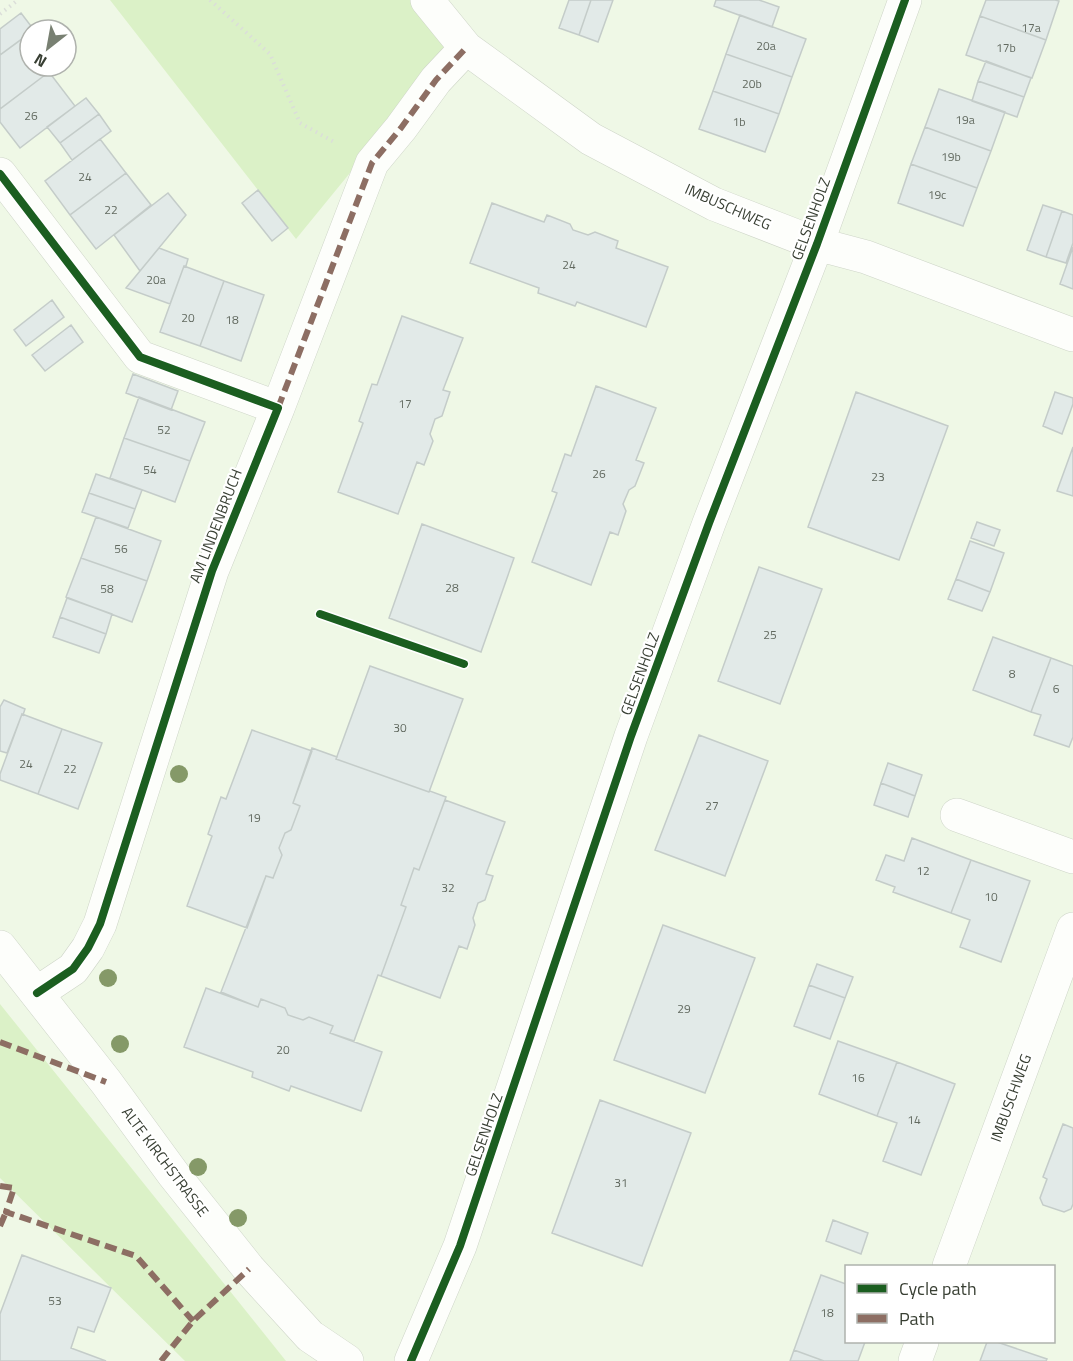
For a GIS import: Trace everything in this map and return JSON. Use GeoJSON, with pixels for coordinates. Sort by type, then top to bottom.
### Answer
{"type":"FeatureCollection","features":[{"type":"Feature","properties":{"kind":"street","name":"IMBUSCHWEG"},"geometry":{"type":"LineString","coordinates":[[427,0],[466,48],[591,139],[714,204],[817,244],[866,257],[1073,335]]}},
{"type":"Feature","properties":{"kind":"street","name":"GELSENHOLZ"},"geometry":{"type":"LineString","coordinates":[[411,1361],[460,1246],[631,736],[713,513],[817,244],[905,0]]}},
{"type":"Feature","properties":{"kind":"street","name":"AM LINDENBRUCH"},"geometry":{"type":"LineString","coordinates":[[37,993],[73,969],[88,948],[100,924],[212,571],[278,408],[372,163],[436,80],[466,48]]}},
{"type":"Feature","properties":{"kind":"street"},"geometry":{"type":"LineString","coordinates":[[0,174],[140,357],[278,408]]}},
{"type":"Feature","properties":{"kind":"street"},"geometry":{"type":"LineString","coordinates":[[957,815],[1073,857]]}},
{"type":"Feature","properties":{"kind":"street","name":"IMBUSCHWEG"},"geometry":{"type":"LineString","coordinates":[[949,1265],[1073,929]]}},
{"type":"Feature","properties":{"kind":"street","name":"ALTE KIRCHSTRASSE"},"geometry":{"type":"LineString","coordinates":[[0,947],[106,1082],[174,1175],[249,1269],[310,1336],[347,1361]]}},
{"type":"Feature","properties":{"kind":"street"},"geometry":{"type":"LineString","coordinates":[[915,1361],[921,1343]]}},
{"type":"Feature","properties":{"kind":"path"},"geometry":{"type":"LineString","coordinates":[[0,14],[18,0]]}},
{"type":"Feature","properties":{"kind":"path"},"geometry":{"type":"LineString","coordinates":[[210,0],[270,54],[300,123],[372,163]]}},
{"type":"Feature","properties":{"kind":"green space"},"geometry":{"type":"Polygon","coordinates":[[[110,0],[413,0],[452,48],[296,239],[110,0]]]}},
{"type":"Feature","properties":{"kind":"green space"},"geometry":{"type":"Polygon","coordinates":[[[0,1004],[286,1361],[185,1361],[0,1178],[0,1004]]]}},
{"type":"Feature","properties":{"kind":"building"},"geometry":{"type":"Polygon","coordinates":[[[569,0],[591,0],[579,35],[559,28],[569,0]]]}},
{"type":"Feature","properties":{"kind":"building"},"geometry":{"type":"Polygon","coordinates":[[[591,0],[613,0],[598,42],[579,35],[591,0]]]}},
{"type":"Feature","properties":{"kind":"building"},"geometry":{"type":"Polygon","coordinates":[[[716,0],[759,0],[779,7],[772,27],[714,6],[716,0]]]}},
{"type":"Feature","properties":{"kind":"building"},"geometry":{"type":"Polygon","coordinates":[[[986,0],[1059,1],[1046,40],[980,16],[986,0]]]}},
{"type":"Feature","properties":{"kind":"building"},"geometry":{"type":"Polygon","coordinates":[[[21,13],[25,18],[18,18],[18,42],[0,55],[0,29],[21,13]]]}},
{"type":"Feature","properties":{"kind":"building"},"geometry":{"type":"Polygon","coordinates":[[[740,15],[806,39],[792,77],[726,54],[740,15]]]}},
{"type":"Feature","properties":{"kind":"building"},"geometry":{"type":"Polygon","coordinates":[[[980,16],[1046,40],[1032,78],[966,55],[980,16]]]}},
{"type":"Feature","properties":{"kind":"building"},"geometry":{"type":"Polygon","coordinates":[[[18,42],[18,78],[41,78],[0,109],[0,55],[18,42]]]}},
{"type":"Feature","properties":{"kind":"building"},"geometry":{"type":"Polygon","coordinates":[[[726,54],[792,77],[779,114],[713,91],[726,54]]]}},
{"type":"Feature","properties":{"kind":"building"},"geometry":{"type":"Polygon","coordinates":[[[986,61],[1031,78],[1024,97],[978,81],[986,61]]]}},
{"type":"Feature","properties":{"kind":"building"},"geometry":{"type":"Polygon","coordinates":[[[41,78],[54,78],[75,106],[20,148],[0,122],[0,109],[41,78]]]}},
{"type":"Feature","properties":{"kind":"building"},"geometry":{"type":"Polygon","coordinates":[[[978,81],[1024,97],[1017,117],[972,101],[978,81]]]}},
{"type":"Feature","properties":{"kind":"building"},"geometry":{"type":"Polygon","coordinates":[[[939,89],[1005,112],[991,151],[925,127],[939,89]]]}},
{"type":"Feature","properties":{"kind":"building"},"geometry":{"type":"Polygon","coordinates":[[[713,91],[779,114],[765,152],[699,129],[713,91]]]}},
{"type":"Feature","properties":{"kind":"building"},"geometry":{"type":"Polygon","coordinates":[[[86,98],[99,114],[60,143],[47,127],[86,98]]]}},
{"type":"Feature","properties":{"kind":"building"},"geometry":{"type":"Polygon","coordinates":[[[99,114],[111,131],[72,160],[60,143],[99,114]]]}},
{"type":"Feature","properties":{"kind":"building"},"geometry":{"type":"Polygon","coordinates":[[[925,127],[991,151],[977,188],[911,164],[925,127]]]}},
{"type":"Feature","properties":{"kind":"building"},"geometry":{"type":"Polygon","coordinates":[[[100,139],[126,173],[70,215],[45,181],[100,139]]]}},
{"type":"Feature","properties":{"kind":"building"},"geometry":{"type":"Polygon","coordinates":[[[911,164],[977,188],[963,226],[898,203],[911,164]]]}},
{"type":"Feature","properties":{"kind":"building"},"geometry":{"type":"Polygon","coordinates":[[[126,173],[151,205],[96,249],[70,215],[126,173]]]}},
{"type":"Feature","properties":{"kind":"building"},"geometry":{"type":"Polygon","coordinates":[[[258,190],[288,228],[272,241],[242,203],[258,190]]]}},
{"type":"Feature","properties":{"kind":"building"},"geometry":{"type":"Polygon","coordinates":[[[168,193],[186,215],[140,271],[114,235],[168,193]]]}},
{"type":"Feature","properties":{"kind":"building"},"geometry":{"type":"Polygon","coordinates":[[[492,203],[544,222],[547,215],[570,224],[573,230],[588,235],[595,232],[618,241],[616,248],[668,267],[646,327],[577,302],[575,306],[538,293],[539,288],[470,263],[492,203]]]}},
{"type":"Feature","properties":{"kind":"building"},"geometry":{"type":"Polygon","coordinates":[[[1043,205],[1062,211],[1046,257],[1027,250],[1043,205]]]}},
{"type":"Feature","properties":{"kind":"building"},"geometry":{"type":"Polygon","coordinates":[[[1062,211],[1073,215],[1073,243],[1066,263],[1046,257],[1062,211]]]}},
{"type":"Feature","properties":{"kind":"building"},"geometry":{"type":"Polygon","coordinates":[[[1073,247],[1073,289],[1060,284],[1073,247]]]}},
{"type":"Feature","properties":{"kind":"building"},"geometry":{"type":"Polygon","coordinates":[[[159,248],[188,259],[170,304],[126,288],[159,248]]]}},
{"type":"Feature","properties":{"kind":"building"},"geometry":{"type":"Polygon","coordinates":[[[184,266],[224,281],[200,346],[160,332],[184,266]]]}},
{"type":"Feature","properties":{"kind":"building"},"geometry":{"type":"Polygon","coordinates":[[[224,281],[264,295],[241,361],[200,346],[224,281]]]}},
{"type":"Feature","properties":{"kind":"building"},"geometry":{"type":"Polygon","coordinates":[[[52,300],[64,317],[26,346],[14,330],[52,300]]]}},
{"type":"Feature","properties":{"kind":"building"},"geometry":{"type":"Polygon","coordinates":[[[402,316],[463,338],[443,390],[450,392],[442,416],[435,419],[430,434],[433,441],[424,465],[417,462],[398,514],[338,492],[363,423],[359,421],[372,384],[377,385],[402,316]]]}},
{"type":"Feature","properties":{"kind":"building"},"geometry":{"type":"Polygon","coordinates":[[[71,325],[83,342],[45,371],[32,355],[71,325]]]}},
{"type":"Feature","properties":{"kind":"building"},"geometry":{"type":"Polygon","coordinates":[[[133,374],[178,391],[171,410],[126,393],[133,374]]]}},
{"type":"Feature","properties":{"kind":"building"},"geometry":{"type":"Polygon","coordinates":[[[596,386],[656,408],[636,460],[644,463],[635,486],[629,490],[623,504],[626,511],[618,535],[610,532],[591,585],[532,562],[557,493],[552,491],[565,454],[571,456],[596,386]]]}},
{"type":"Feature","properties":{"kind":"building"},"geometry":{"type":"Polygon","coordinates":[[[856,392],[948,426],[899,560],[808,527],[856,392]]]}},
{"type":"Feature","properties":{"kind":"building"},"geometry":{"type":"Polygon","coordinates":[[[1055,392],[1073,398],[1062,434],[1043,426],[1055,392]]]}},
{"type":"Feature","properties":{"kind":"building"},"geometry":{"type":"Polygon","coordinates":[[[139,397],[205,422],[190,461],[124,438],[139,397]]]}},
{"type":"Feature","properties":{"kind":"building"},"geometry":{"type":"Polygon","coordinates":[[[124,438],[190,461],[175,502],[110,478],[124,438]]]}},
{"type":"Feature","properties":{"kind":"building"},"geometry":{"type":"Polygon","coordinates":[[[1073,447],[1073,496],[1057,491],[1073,447]]]}},
{"type":"Feature","properties":{"kind":"building"},"geometry":{"type":"Polygon","coordinates":[[[96,474],[142,490],[135,509],[89,493],[96,474]]]}},
{"type":"Feature","properties":{"kind":"building"},"geometry":{"type":"Polygon","coordinates":[[[89,493],[135,509],[128,528],[82,512],[89,493]]]}},
{"type":"Feature","properties":{"kind":"building"},"geometry":{"type":"Polygon","coordinates":[[[96,517],[161,541],[147,581],[81,558],[96,517]]]}},
{"type":"Feature","properties":{"kind":"building"},"geometry":{"type":"Polygon","coordinates":[[[977,522],[1000,530],[994,546],[971,538],[977,522]]]}},
{"type":"Feature","properties":{"kind":"building"},"geometry":{"type":"Polygon","coordinates":[[[422,524],[514,558],[481,652],[389,618],[422,524]]]}},
{"type":"Feature","properties":{"kind":"building"},"geometry":{"type":"Polygon","coordinates":[[[970,541],[1004,553],[990,592],[956,579],[970,541]]]}},
{"type":"Feature","properties":{"kind":"building"},"geometry":{"type":"Polygon","coordinates":[[[81,558],[147,581],[132,622],[66,597],[81,558]]]}},
{"type":"Feature","properties":{"kind":"building"},"geometry":{"type":"Polygon","coordinates":[[[759,567],[822,589],[780,704],[718,681],[759,567]]]}},
{"type":"Feature","properties":{"kind":"building"},"geometry":{"type":"Polygon","coordinates":[[[956,579],[990,592],[982,611],[948,599],[956,579]]]}},
{"type":"Feature","properties":{"kind":"building"},"geometry":{"type":"Polygon","coordinates":[[[67,598],[112,614],[106,634],[60,617],[67,598]]]}},
{"type":"Feature","properties":{"kind":"building"},"geometry":{"type":"Polygon","coordinates":[[[60,617],[106,634],[99,653],[53,637],[60,617]]]}},
{"type":"Feature","properties":{"kind":"building"},"geometry":{"type":"Polygon","coordinates":[[[993,637],[1051,658],[1031,712],[973,690],[993,637]]]}},
{"type":"Feature","properties":{"kind":"building"},"geometry":{"type":"Polygon","coordinates":[[[1051,658],[1073,666],[1073,737],[1069,747],[1034,735],[1041,715],[1031,712],[1051,658]]]}},
{"type":"Feature","properties":{"kind":"building"},"geometry":{"type":"Polygon","coordinates":[[[370,666],[463,699],[429,792],[336,759],[370,666]]]}},
{"type":"Feature","properties":{"kind":"building"},"geometry":{"type":"Polygon","coordinates":[[[4,700],[25,709],[7,753],[0,751],[0,707],[4,700]]]}},
{"type":"Feature","properties":{"kind":"building"},"geometry":{"type":"Polygon","coordinates":[[[22,714],[62,729],[38,794],[0,780],[0,774],[22,714]]]}},
{"type":"Feature","properties":{"kind":"building"},"geometry":{"type":"Polygon","coordinates":[[[62,729],[102,743],[78,809],[38,794],[62,729]]]}},
{"type":"Feature","properties":{"kind":"building"},"geometry":{"type":"Polygon","coordinates":[[[252,730],[312,751],[293,803],[300,806],[291,830],[285,833],[279,848],[282,855],[273,878],[266,876],[247,928],[187,906],[212,836],[208,834],[221,797],[226,799],[252,730]]]}},
{"type":"Feature","properties":{"kind":"building"},"geometry":{"type":"Polygon","coordinates":[[[699,735],[768,761],[725,876],[655,850],[699,735]]]}},
{"type":"Feature","properties":{"kind":"building"},"geometry":{"type":"Polygon","coordinates":[[[312,748],[337,757],[336,759],[446,797],[419,870],[414,868],[401,905],[406,907],[354,1041],[330,1033],[333,1026],[309,1017],[303,1020],[288,1015],[285,1008],[261,999],[258,1007],[221,992],[266,876],[273,878],[282,855],[279,848],[285,833],[291,830],[300,806],[293,803],[312,748]]]}},
{"type":"Feature","properties":{"kind":"building"},"geometry":{"type":"Polygon","coordinates":[[[888,763],[922,775],[915,796],[881,783],[888,763]]]}},
{"type":"Feature","properties":{"kind":"building"},"geometry":{"type":"Polygon","coordinates":[[[881,783],[915,796],[908,817],[874,805],[881,783]]]}},
{"type":"Feature","properties":{"kind":"building"},"geometry":{"type":"Polygon","coordinates":[[[445,800],[505,822],[486,874],[493,876],[485,900],[478,903],[473,918],[475,925],[467,949],[459,946],[440,998],[381,976],[406,907],[401,905],[414,868],[419,870],[445,800]]]}},
{"type":"Feature","properties":{"kind":"building"},"geometry":{"type":"Polygon","coordinates":[[[912,838],[971,860],[951,913],[893,892],[895,887],[876,880],[886,855],[904,861],[912,838]]]}},
{"type":"Feature","properties":{"kind":"building"},"geometry":{"type":"Polygon","coordinates":[[[971,860],[1030,881],[1001,962],[960,947],[970,920],[951,913],[971,860]]]}},
{"type":"Feature","properties":{"kind":"building"},"geometry":{"type":"Polygon","coordinates":[[[663,925],[755,958],[705,1093],[614,1060],[663,925]]]}},
{"type":"Feature","properties":{"kind":"building"},"geometry":{"type":"Polygon","coordinates":[[[817,964],[853,977],[845,998],[809,985],[817,964]]]}},
{"type":"Feature","properties":{"kind":"building"},"geometry":{"type":"Polygon","coordinates":[[[809,985],[845,998],[830,1039],[794,1026],[809,985]]]}},
{"type":"Feature","properties":{"kind":"building"},"geometry":{"type":"Polygon","coordinates":[[[206,988],[258,1007],[261,999],[285,1008],[288,1015],[303,1020],[309,1017],[333,1026],[330,1033],[382,1052],[361,1111],[291,1086],[289,1091],[252,1077],[253,1072],[184,1047],[206,988]]]}},
{"type":"Feature","properties":{"kind":"building"},"geometry":{"type":"Polygon","coordinates":[[[838,1041],[897,1062],[877,1116],[819,1094],[838,1041]]]}},
{"type":"Feature","properties":{"kind":"building"},"geometry":{"type":"Polygon","coordinates":[[[897,1062],[955,1084],[921,1175],[883,1161],[897,1123],[877,1116],[897,1062]]]}},
{"type":"Feature","properties":{"kind":"building"},"geometry":{"type":"Polygon","coordinates":[[[600,1100],[691,1133],[642,1266],[552,1233],[600,1100]]]}},
{"type":"Feature","properties":{"kind":"building"},"geometry":{"type":"Polygon","coordinates":[[[1063,1124],[1073,1128],[1073,1204],[1071,1209],[1064,1212],[1043,1205],[1040,1198],[1047,1179],[1043,1177],[1063,1124]]]}},
{"type":"Feature","properties":{"kind":"building"},"geometry":{"type":"Polygon","coordinates":[[[833,1220],[868,1233],[861,1254],[826,1241],[833,1220]]]}},
{"type":"Feature","properties":{"kind":"building"},"geometry":{"type":"Polygon","coordinates":[[[22,1255],[111,1288],[94,1332],[78,1327],[71,1348],[106,1361],[0,1361],[0,1314],[22,1255]]]}},
{"type":"Feature","properties":{"kind":"building"},"geometry":{"type":"Polygon","coordinates":[[[821,1275],[845,1284],[845,1343],[865,1343],[858,1361],[824,1361],[794,1350],[821,1275]]]}},
{"type":"Feature","properties":{"kind":"building"},"geometry":{"type":"Polygon","coordinates":[[[987,1343],[1000,1343],[1047,1359],[1046,1361],[980,1361],[987,1343]]]}},
{"type":"Feature","properties":{"kind":"building"},"geometry":{"type":"Polygon","coordinates":[[[794,1350],[824,1361],[790,1361],[794,1350]]]}},
{"type":"Feature","properties":{"kind":"marked path"},"geometry":{"type":"LineString","coordinates":[[278,408],[372,163],[436,80],[466,48]]}},
{"type":"Feature","properties":{"kind":"marked path"},"geometry":{"type":"LineString","coordinates":[[0,1042],[106,1082]]}},
{"type":"Feature","properties":{"kind":"marked path"},"geometry":{"type":"LineString","coordinates":[[0,1186],[14,1188],[6,1212],[136,1256],[193,1321]]}},
{"type":"Feature","properties":{"kind":"marked path"},"geometry":{"type":"LineString","coordinates":[[0,1226],[6,1212]]}},
{"type":"Feature","properties":{"kind":"marked path"},"geometry":{"type":"LineString","coordinates":[[161,1361],[193,1321],[249,1269]]}},
{"type":"Feature","properties":{"kind":"cycle path"},"geometry":{"type":"LineString","coordinates":[[411,1361],[460,1246],[631,736],[709,523],[817,244],[905,0]]}},
{"type":"Feature","properties":{"kind":"cycle path"},"geometry":{"type":"LineString","coordinates":[[0,174],[140,357],[278,408],[212,571],[100,924],[88,948],[73,969],[37,993]]}},
{"type":"Feature","properties":{"kind":"cycle path"},"geometry":{"type":"LineString","coordinates":[[320,614],[464,664]]}}]}
